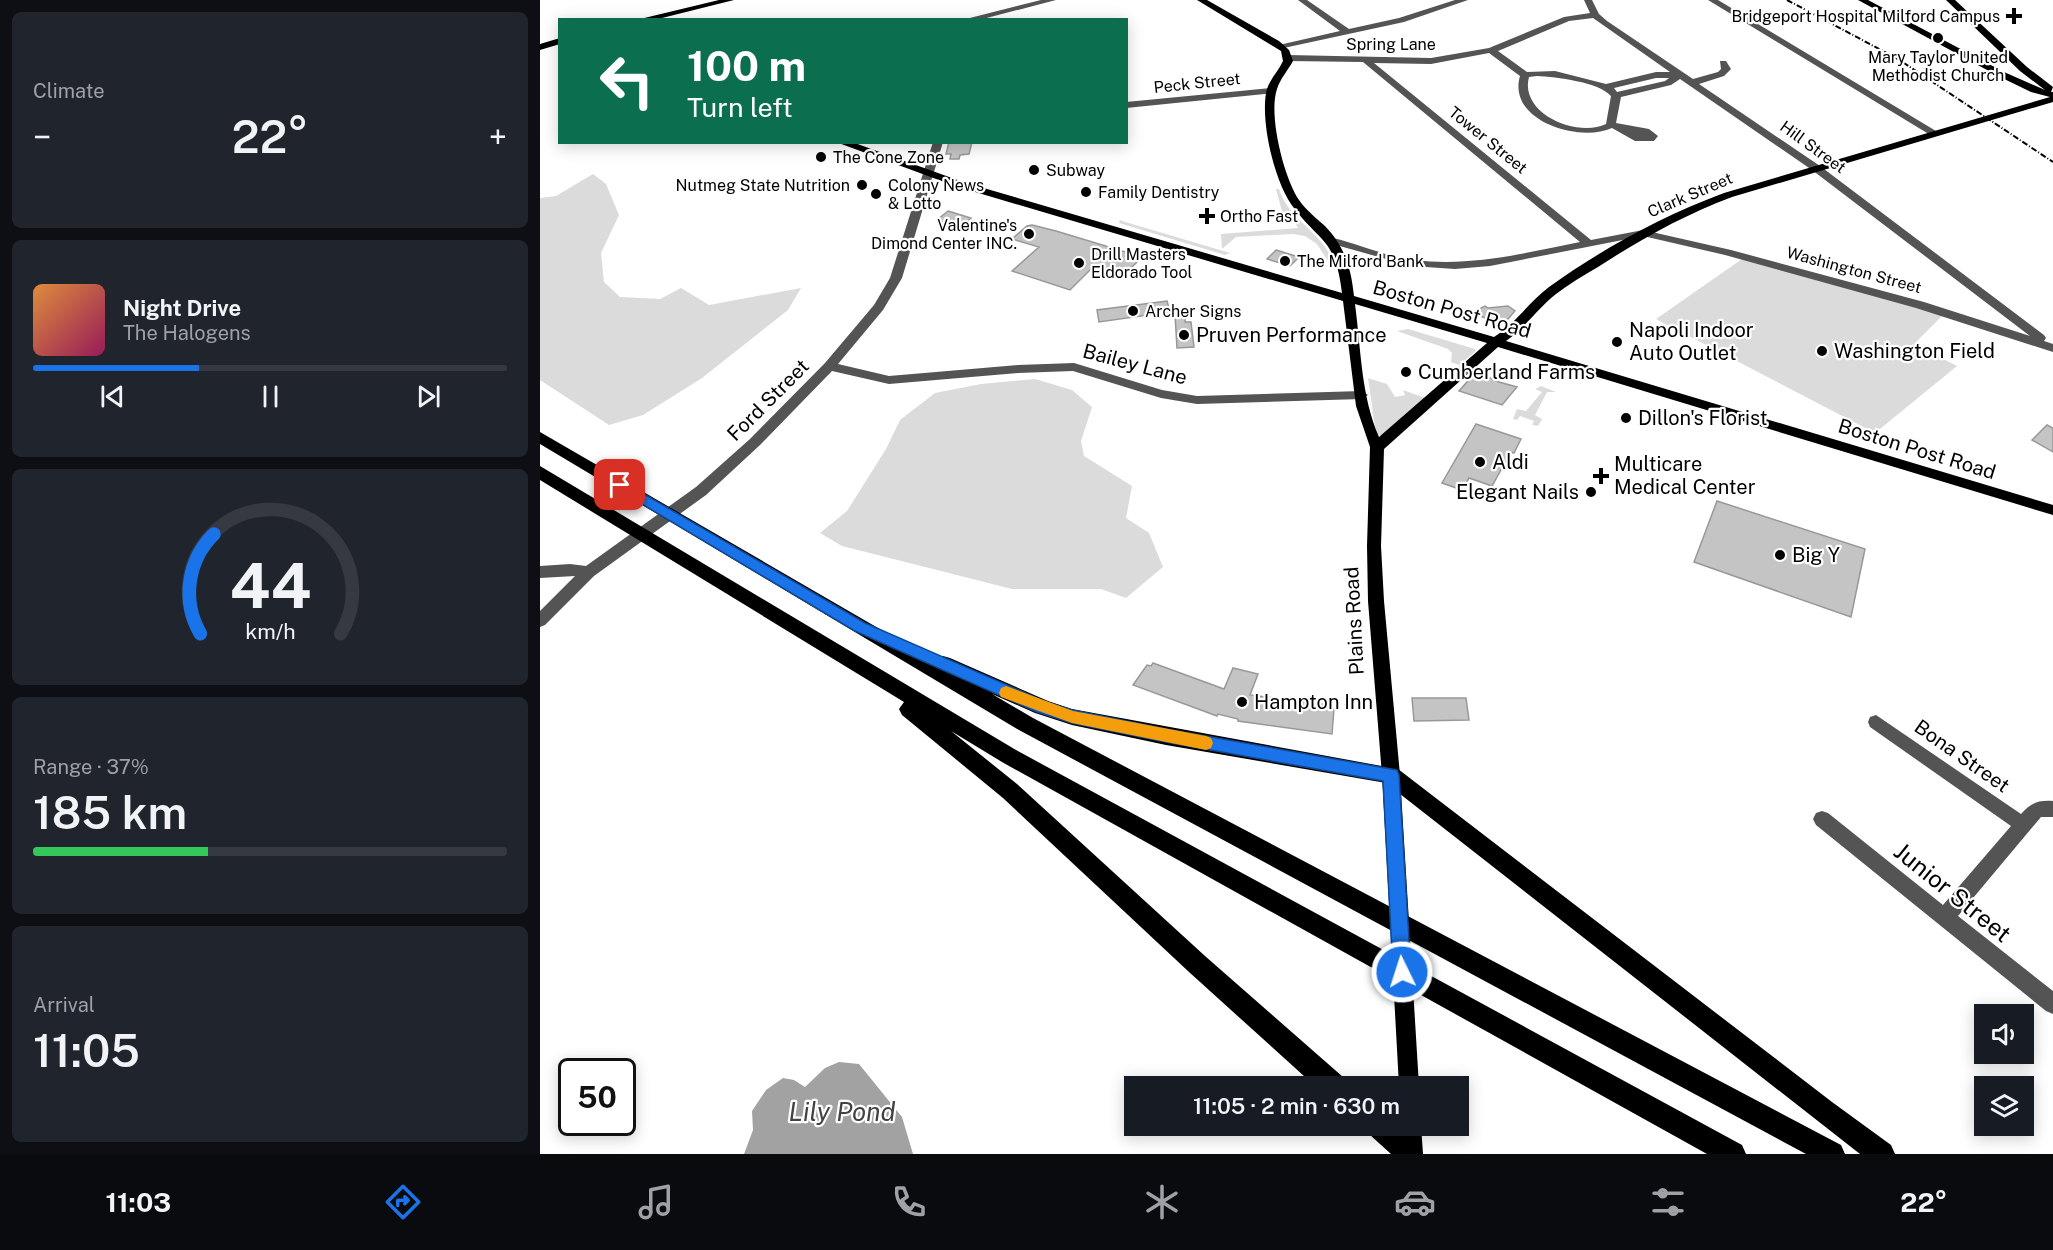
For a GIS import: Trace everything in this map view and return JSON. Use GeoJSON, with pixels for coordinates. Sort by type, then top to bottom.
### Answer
{"type":"FeatureCollection","features":[{"type":"Feature","properties":{"kind":"highway"},"geometry":{"type":"LineString","coordinates":[[540,437],[860,627],[1100,764],[1832,1154]]}},
{"type":"Feature","properties":{"kind":"highway"},"geometry":{"type":"LineString","coordinates":[[540,472],[841,656],[1057,783],[1733,1154]]}},
{"type":"Feature","properties":{"kind":"highway"},"geometry":{"type":"LineString","coordinates":[[860,627],[1005,692],[1072,717],[1166,736],[1391,775],[1814,1104],[1882,1154]]}},
{"type":"Feature","properties":{"kind":"highway"},"geometry":{"type":"LineString","coordinates":[[841,656],[989,773],[1323,1076]]}},
{"type":"Feature","properties":{"kind":"highway"},"geometry":{"type":"LineString","coordinates":[[1391,1136],[1411,1154]]}},
{"type":"Feature","properties":{"kind":"main road"},"geometry":{"type":"LineString","coordinates":[[649,18],[730,0]]}},
{"type":"Feature","properties":{"kind":"main road"},"geometry":{"type":"LineString","coordinates":[[1201,0],[1282,47],[1288,58],[1271,91],[1273,132],[1290,193],[1295,202],[1333,241]]}},
{"type":"Feature","properties":{"kind":"main road"},"geometry":{"type":"LineString","coordinates":[[1862,0],[2016,82],[2053,95]]}},
{"type":"Feature","properties":{"kind":"main road"},"geometry":{"type":"LineString","coordinates":[[1950,0],[1973,18],[2053,95]]}},
{"type":"Feature","properties":{"kind":"main road"},"geometry":{"type":"LineString","coordinates":[[540,47],[558,42]]}},
{"type":"Feature","properties":{"kind":"main road"},"geometry":{"type":"LineString","coordinates":[[2016,82],[2034,78]]}},
{"type":"Feature","properties":{"kind":"main road","name":"Clark Street"},"geometry":{"type":"LineString","coordinates":[[1643,233],[1709,201],[1936,134],[2053,95]]}},
{"type":"Feature","properties":{"kind":"main road","name":"Boston Post Road"},"geometry":{"type":"LineString","coordinates":[[847,144],[927,173],[2053,510]]}},
{"type":"Feature","properties":{"kind":"main road"},"geometry":{"type":"LineString","coordinates":[[1377,447],[1496,342],[1511,332],[1552,290],[1643,233]]}},
{"type":"Feature","properties":{"kind":"main road","name":"Plains Road"},"geometry":{"type":"LineString","coordinates":[[1333,241],[1343,262],[1362,395],[1371,436],[1377,447],[1374,546],[1376,601],[1391,775],[1408,1076]]}},
{"type":"Feature","properties":{"kind":"main road"},"geometry":{"type":"LineString","coordinates":[[1410,1136],[1411,1154]]}},
{"type":"Feature","properties":{"kind":"street"},"geometry":{"type":"LineString","coordinates":[[975,18],[1052,0]]}},
{"type":"Feature","properties":{"kind":"street"},"geometry":{"type":"LineString","coordinates":[[1302,0],[1348,33]]}},
{"type":"Feature","properties":{"kind":"street"},"geometry":{"type":"LineString","coordinates":[[1282,47],[1419,15],[1464,0]]}},
{"type":"Feature","properties":{"kind":"street","name":"Hill Street"},"geometry":{"type":"LineString","coordinates":[[1588,0],[1595,15],[1816,168],[2053,347]]}},
{"type":"Feature","properties":{"kind":"street"},"geometry":{"type":"LineString","coordinates":[[1712,0],[1936,134]]}},
{"type":"Feature","properties":{"kind":"street","name":"Spring Lane"},"geometry":{"type":"LineString","coordinates":[[1288,58],[1426,62],[1491,50],[1567,19],[1595,15]]}},
{"type":"Feature","properties":{"kind":"street"},"geometry":{"type":"LineString","coordinates":[[1491,50],[1525,75],[1555,74],[1606,87],[1616,95]]}},
{"type":"Feature","properties":{"kind":"street","name":"Tower Street"},"geometry":{"type":"LineString","coordinates":[[1367,61],[1593,243],[1614,252]]}},
{"type":"Feature","properties":{"kind":"street"},"geometry":{"type":"LineString","coordinates":[[1691,83],[1721,74],[1726,69],[1723,63]]}},
{"type":"Feature","properties":{"kind":"street"},"geometry":{"type":"LineString","coordinates":[[1525,75],[1522,89],[1526,100],[1556,125],[1568,129],[1587,131],[1615,126],[1616,95]]}},
{"type":"Feature","properties":{"kind":"street"},"geometry":{"type":"LineString","coordinates":[[1606,87],[1656,75],[1680,75]]}},
{"type":"Feature","properties":{"kind":"street"},"geometry":{"type":"LineString","coordinates":[[1616,95],[1668,83],[1680,75]]}},
{"type":"Feature","properties":{"kind":"street","name":"Peck Street"},"geometry":{"type":"LineString","coordinates":[[1128,105],[1271,91]]}},
{"type":"Feature","properties":{"kind":"street","name":"Ford Street"},"geometry":{"type":"LineString","coordinates":[[540,621],[589,572],[713,481],[793,405],[879,307],[891,288],[899,268],[937,144]]}},
{"type":"Feature","properties":{"kind":"street","name":"Clark Street"},"geometry":{"type":"LineString","coordinates":[[1333,241],[1411,262],[1444,266],[1490,263],[1643,233]]}},
{"type":"Feature","properties":{"kind":"street","name":"Washington Street"},"geometry":{"type":"LineString","coordinates":[[1643,233],[1747,257],[2053,347]]}},
{"type":"Feature","properties":{"kind":"street"},"geometry":{"type":"LineString","coordinates":[[2001,330],[2019,323]]}},
{"type":"Feature","properties":{"kind":"street","name":"Bailey Lane"},"geometry":{"type":"LineString","coordinates":[[829,366],[889,380],[1018,369],[1074,367],[1161,394],[1197,400],[1362,395]]}},
{"type":"Feature","properties":{"kind":"street"},"geometry":{"type":"LineString","coordinates":[[540,572],[570,570],[589,572]]}},
{"type":"Feature","properties":{"kind":"street","name":"Bona Street"},"geometry":{"type":"LineString","coordinates":[[1876,722],[2023,825]]}},
{"type":"Feature","properties":{"kind":"street"},"geometry":{"type":"LineString","coordinates":[[1944,918],[2023,825],[2041,808],[2053,809]]}},
{"type":"Feature","properties":{"kind":"street","name":"Junior Street"},"geometry":{"type":"LineString","coordinates":[[1821,819],[2053,1004]]}},
{"type":"Feature","properties":{"kind":"shaded area"},"geometry":{"type":"Polygon","coordinates":[[[593,174],[606,184],[619,215],[601,253],[604,282],[620,297],[660,299],[681,288],[709,305],[801,288],[788,310],[702,378],[643,415],[609,425],[540,380],[540,198],[556,196],[593,174]]]}},
{"type":"Feature","properties":{"kind":"shaded area"},"geometry":{"type":"Polygon","coordinates":[[[1276,189],[1279,189],[1290,209],[1323,244],[1334,265],[1330,264],[1317,244],[1305,236],[1293,234],[1236,237],[1222,249],[1221,234],[1298,228],[1293,219],[1283,215],[1276,189]]]}},
{"type":"Feature","properties":{"kind":"shaded area"},"geometry":{"type":"Polygon","coordinates":[[[1120,220],[1230,253],[1225,255],[1119,223],[1120,220]]]}},
{"type":"Feature","properties":{"kind":"shaded area","name":"Washington Field"},"geometry":{"type":"Polygon","coordinates":[[[1742,259],[1943,315],[1914,344],[1957,366],[1875,433],[1656,319],[1742,259]]]}},
{"type":"Feature","properties":{"kind":"shaded area"},"geometry":{"type":"Polygon","coordinates":[[[1408,329],[1476,351],[1459,365],[1451,362],[1452,353],[1448,349],[1397,331],[1408,329]]]}},
{"type":"Feature","properties":{"kind":"shaded area"},"geometry":{"type":"Polygon","coordinates":[[[1365,378],[1374,418],[1368,378],[1387,384],[1395,397],[1405,395],[1403,390],[1425,398],[1382,435],[1377,435],[1365,378]]]}},
{"type":"Feature","properties":{"kind":"shaded area"},"geometry":{"type":"Polygon","coordinates":[[[1035,379],[1072,390],[1092,407],[1081,441],[1084,456],[1132,486],[1126,518],[1149,533],[1163,567],[1126,598],[1101,589],[1012,589],[842,546],[820,533],[847,511],[886,449],[900,420],[935,393],[981,384],[1035,379]]]}},
{"type":"Feature","properties":{"kind":"shaded area"},"geometry":{"type":"Polygon","coordinates":[[[1541,386],[1556,392],[1547,392],[1535,415],[1542,419],[1538,426],[1532,425],[1534,421],[1520,416],[1517,420],[1513,419],[1517,409],[1526,411],[1542,392],[1535,389],[1541,386]]]}},
{"type":"Feature","properties":{"kind":"water","name":"Lily Pond"},"geometry":{"type":"Polygon","coordinates":[[[839,1062],[859,1064],[902,1117],[913,1154],[744,1154],[753,1130],[752,1111],[766,1090],[783,1078],[794,1080],[805,1087],[825,1068],[839,1062]]]}},
{"type":"Feature","properties":{"kind":"building"},"geometry":{"type":"Polygon","coordinates":[[[948,144],[972,144],[969,154],[960,155],[959,159],[950,159],[951,154],[946,154],[948,144]]]}},
{"type":"Feature","properties":{"kind":"building"},"geometry":{"type":"Polygon","coordinates":[[[948,211],[971,218],[960,227],[937,220],[948,211]]]}},
{"type":"Feature","properties":{"kind":"building","name":"Drill Masters Eldorado Tool"},"geometry":{"type":"Polygon","coordinates":[[[1032,225],[1142,257],[1121,278],[1091,269],[1070,290],[1012,271],[1039,247],[1012,239],[1027,226],[1032,225]]]}},
{"type":"Feature","properties":{"kind":"building","name":"The Milford Bank"},"geometry":{"type":"Polygon","coordinates":[[[1276,250],[1299,257],[1290,266],[1267,259],[1276,250]]]}},
{"type":"Feature","properties":{"kind":"building","name":"Archer Signs"},"geometry":{"type":"Polygon","coordinates":[[[1167,301],[1170,312],[1099,322],[1097,310],[1167,301]]]}},
{"type":"Feature","properties":{"kind":"building"},"geometry":{"type":"Polygon","coordinates":[[[1485,306],[1488,308],[1508,306],[1515,311],[1507,320],[1495,325],[1471,313],[1485,306]]]}},
{"type":"Feature","properties":{"kind":"building","name":"Pruven Performance"},"geometry":{"type":"Polygon","coordinates":[[[1175,315],[1185,315],[1185,322],[1191,322],[1194,347],[1177,348],[1175,315]]]}},
{"type":"Feature","properties":{"kind":"building"},"geometry":{"type":"Polygon","coordinates":[[[1476,372],[1517,387],[1502,405],[1459,391],[1476,372]]]}},
{"type":"Feature","properties":{"kind":"building","name":"Aldi"},"geometry":{"type":"Polygon","coordinates":[[[1476,424],[1521,439],[1492,486],[1469,478],[1462,490],[1442,483],[1476,424]]]}},
{"type":"Feature","properties":{"kind":"building"},"geometry":{"type":"Polygon","coordinates":[[[2047,425],[2053,428],[2053,452],[2032,440],[2047,425]]]}},
{"type":"Feature","properties":{"kind":"building","name":"Big Y"},"geometry":{"type":"Polygon","coordinates":[[[1717,501],[1865,549],[1851,617],[1694,562],[1717,501]]]}},
{"type":"Feature","properties":{"kind":"building","name":"Hampton Inn"},"geometry":{"type":"Polygon","coordinates":[[[1153,663],[1224,689],[1233,668],[1258,674],[1250,695],[1329,705],[1329,709],[1334,709],[1332,734],[1238,721],[1238,719],[1218,714],[1217,716],[1133,685],[1147,665],[1151,666],[1153,663]]]}},
{"type":"Feature","properties":{"kind":"building"},"geometry":{"type":"Polygon","coordinates":[[[1412,698],[1466,698],[1469,720],[1414,721],[1412,698]]]}},
{"type":"Feature","properties":{"kind":"railway"},"geometry":{"type":"LineString","coordinates":[[1787,0],[1898,59],[2053,162]]}},
{"type":"Feature","properties":{"kind":"slow traffic"},"geometry":{"type":"LineString","coordinates":[[1006,693],[1072,717],[1206,743]]}},
{"type":"Feature","properties":{"kind":"place","name":"Bridgeport Hospital Milford Campus"},"geometry":{"type":"Point","coordinates":[2014,16]}},
{"type":"Feature","properties":{"kind":"place","name":"Mary Taylor United Methodist Church"},"geometry":{"type":"Point","coordinates":[1938,38]}},
{"type":"Feature","properties":{"kind":"place","name":"The Cone Zone"},"geometry":{"type":"Point","coordinates":[821,157]}},
{"type":"Feature","properties":{"kind":"place","name":"Subway"},"geometry":{"type":"Point","coordinates":[1034,170]}},
{"type":"Feature","properties":{"kind":"place","name":"Nutmeg State Nutrition"},"geometry":{"type":"Point","coordinates":[862,185]}},
{"type":"Feature","properties":{"kind":"place","name":"Family Dentistry"},"geometry":{"type":"Point","coordinates":[1086,192]}},
{"type":"Feature","properties":{"kind":"place","name":"Colony News & Lotto"},"geometry":{"type":"Point","coordinates":[876,194]}},
{"type":"Feature","properties":{"kind":"place","name":"Ortho Fast"},"geometry":{"type":"Point","coordinates":[1207,216]}},
{"type":"Feature","properties":{"kind":"place","name":"Valentine's Dimond Center INC."},"geometry":{"type":"Point","coordinates":[1029,234]}},
{"type":"Feature","properties":{"kind":"place","name":"The Milford Bank"},"geometry":{"type":"Point","coordinates":[1285,261]}},
{"type":"Feature","properties":{"kind":"place","name":"Drill Masters Eldorado Tool"},"geometry":{"type":"Point","coordinates":[1079,263]}},
{"type":"Feature","properties":{"kind":"place","name":"Archer Signs"},"geometry":{"type":"Point","coordinates":[1133,311]}},
{"type":"Feature","properties":{"kind":"place","name":"Pruven Performance"},"geometry":{"type":"Point","coordinates":[1184,335]}},
{"type":"Feature","properties":{"kind":"place","name":"Napoli Indoor Auto Outlet"},"geometry":{"type":"Point","coordinates":[1617,342]}},
{"type":"Feature","properties":{"kind":"place","name":"Washington Field"},"geometry":{"type":"Point","coordinates":[1822,351]}},
{"type":"Feature","properties":{"kind":"place","name":"Cumberland Farms"},"geometry":{"type":"Point","coordinates":[1406,372]}},
{"type":"Feature","properties":{"kind":"place","name":"Dillon's Florist"},"geometry":{"type":"Point","coordinates":[1626,418]}},
{"type":"Feature","properties":{"kind":"place","name":"Aldi"},"geometry":{"type":"Point","coordinates":[1480,462]}},
{"type":"Feature","properties":{"kind":"place","name":"Multicare Medical Center"},"geometry":{"type":"Point","coordinates":[1601,476]}},
{"type":"Feature","properties":{"kind":"place","name":"Elegant Nails"},"geometry":{"type":"Point","coordinates":[1591,492]}},
{"type":"Feature","properties":{"kind":"place","name":"Big Y"},"geometry":{"type":"Point","coordinates":[1780,555]}},
{"type":"Feature","properties":{"kind":"place","name":"Hampton Inn"},"geometry":{"type":"Point","coordinates":[1242,702]}},
{"type":"Feature","properties":{"kind":"route"},"geometry":{"type":"LineString","coordinates":[[620,485],[860,627],[1042,707],[1072,717],[1166,736],[1391,775],[1402,972]]}}]}
